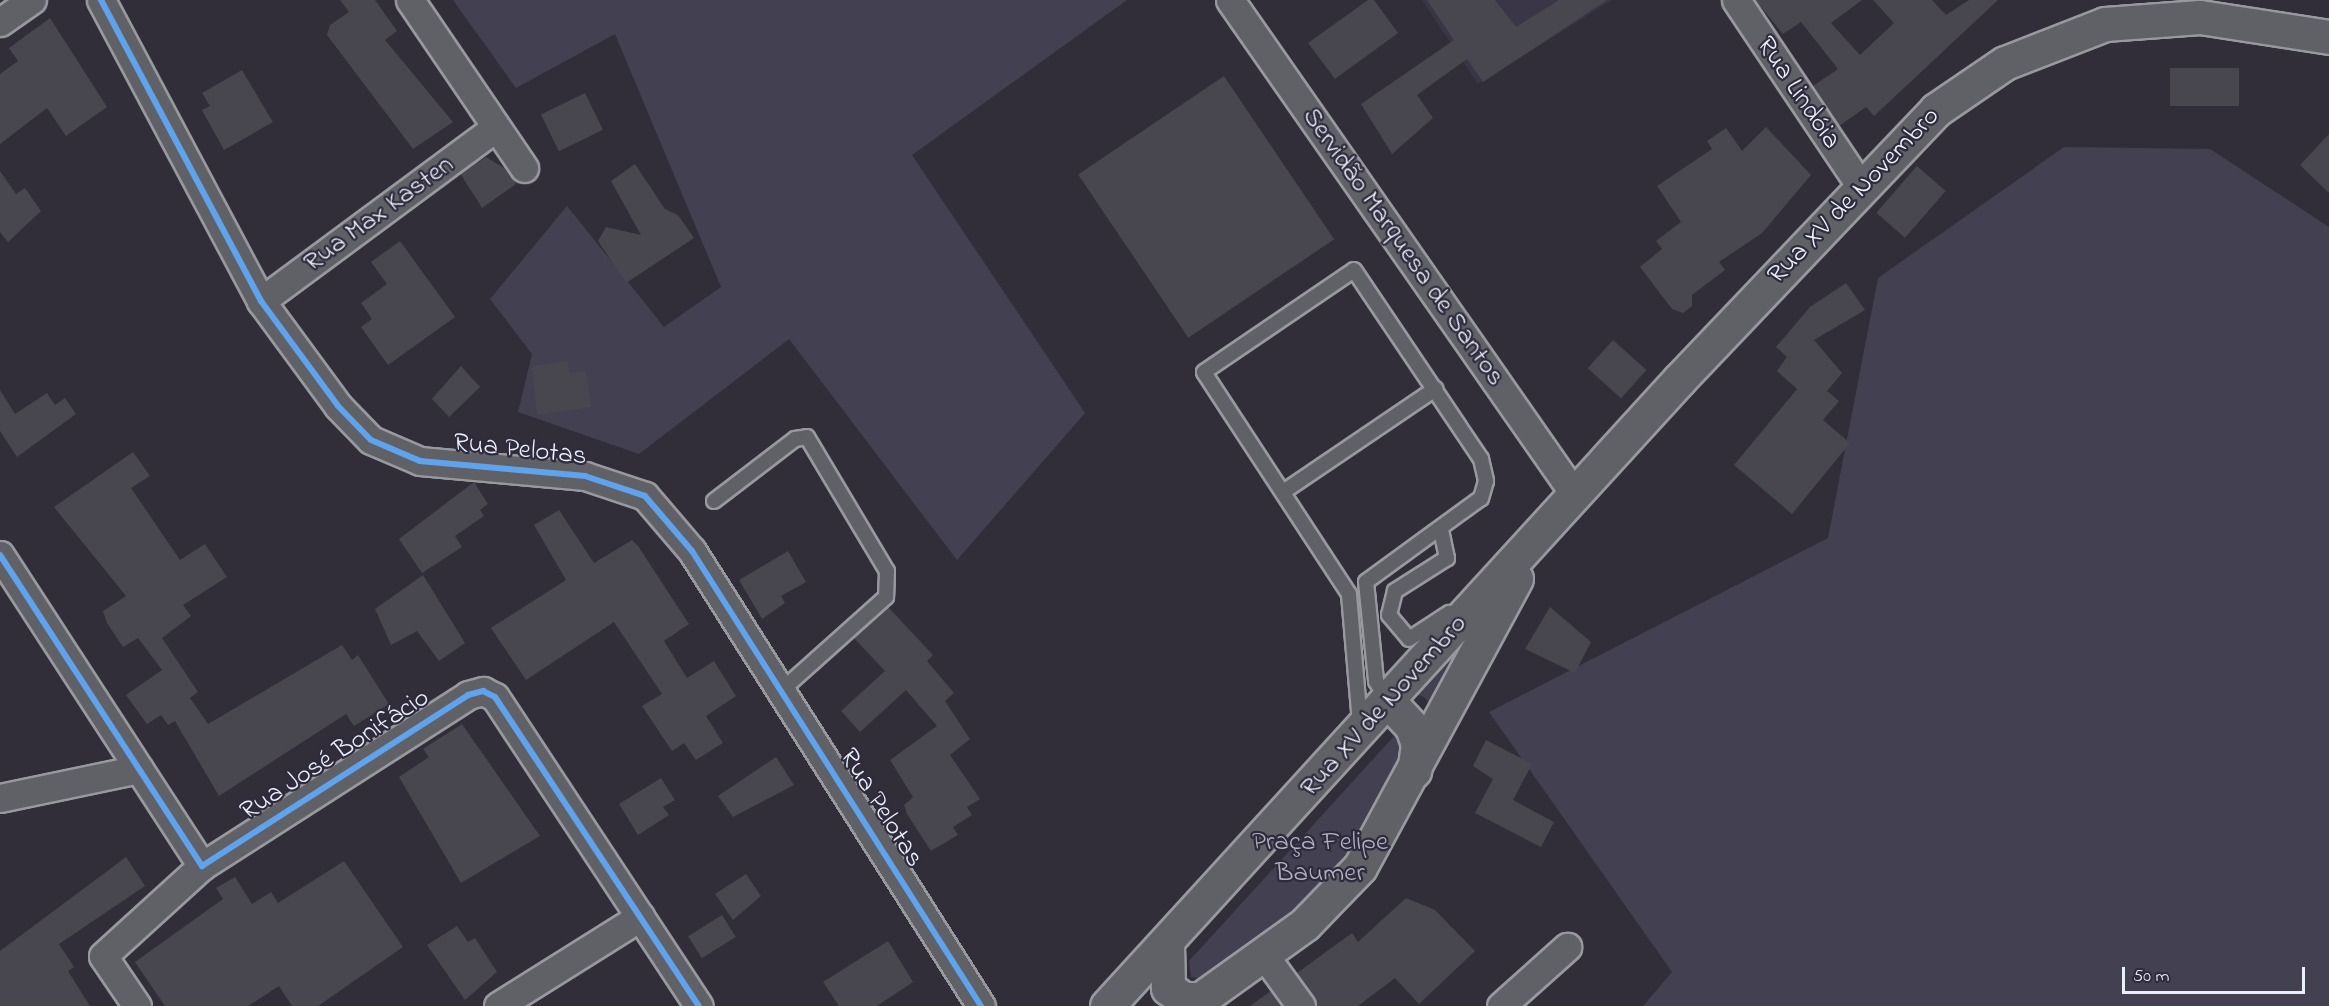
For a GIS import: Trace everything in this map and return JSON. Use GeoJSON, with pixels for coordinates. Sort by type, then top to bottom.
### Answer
{"type":"FeatureCollection","features":[{"type":"Feature","properties":{"kind":"main road","name":"Rua XV de Novembro"},"geometry":{"type":"LineString","coordinates":[[1107,1006],[1167,944],[1860,185],[1968,86],[2068,34],[2105,24],[2200,17],[2329,37]]}},
{"type":"Feature","properties":{"kind":"main road","name":"Rua XV de Novembro"},"geometry":{"type":"LineString","coordinates":[[1200,1004],[1336,896],[1360,867],[1414,773],[1538,537]]}},
{"type":"Feature","properties":{"kind":"main road"},"geometry":{"type":"LineString","coordinates":[[1388,701],[1412,727],[1418,744],[1414,773]]}},
{"type":"Feature","properties":{"kind":"main road"},"geometry":{"type":"LineString","coordinates":[[1167,944],[1168,988],[1175,996],[1200,1004]]}},
{"type":"Feature","properties":{"kind":"street"},"geometry":{"type":"LineString","coordinates":[[0,22],[32,0]]}},
{"type":"Feature","properties":{"kind":"street","name":"Rua Pelotas"},"geometry":{"type":"LineString","coordinates":[[101,0],[261,301],[338,406],[371,440],[393,453],[420,461],[585,476],[645,496],[692,551],[981,1006]]}},
{"type":"Feature","properties":{"kind":"street"},"geometry":{"type":"LineString","coordinates":[[410,0],[524,168]]}},
{"type":"Feature","properties":{"kind":"street","name":"Servidão Marquesa de Santos"},"geometry":{"type":"LineString","coordinates":[[1230,0],[1575,495]]}},
{"type":"Feature","properties":{"kind":"street","name":"Rua Lindóia"},"geometry":{"type":"LineString","coordinates":[[1736,0],[1860,185]]}},
{"type":"Feature","properties":{"kind":"street","name":"Rua Max Kasten"},"geometry":{"type":"LineString","coordinates":[[261,301],[496,127]]}},
{"type":"Feature","properties":{"kind":"street"},"geometry":{"type":"LineString","coordinates":[[0,555],[202,866]]}},
{"type":"Feature","properties":{"kind":"street","name":"Rua José Bonifácio"},"geometry":{"type":"LineString","coordinates":[[137,1006],[103,956],[202,866],[468,695],[483,691],[495,697],[699,1006]]}},
{"type":"Feature","properties":{"kind":"street"},"geometry":{"type":"LineString","coordinates":[[0,798],[139,769]]}},
{"type":"Feature","properties":{"kind":"street"},"geometry":{"type":"LineString","coordinates":[[498,1006],[640,916]]}},
{"type":"Feature","properties":{"kind":"street"},"geometry":{"type":"LineString","coordinates":[[1501,1006],[1567,947]]}},
{"type":"Feature","properties":{"kind":"street"},"geometry":{"type":"LineString","coordinates":[[1264,955],[1301,1006]]}},
{"type":"Feature","properties":{"kind":"lane"},"geometry":{"type":"LineString","coordinates":[[1360,732],[1349,594],[1204,372],[1354,270],[1481,459],[1486,480],[1481,498],[1441,530],[1366,582],[1376,681],[1388,701]]}},
{"type":"Feature","properties":{"kind":"lane"},"geometry":{"type":"LineString","coordinates":[[1283,492],[1435,389]]}},
{"type":"Feature","properties":{"kind":"lane"},"geometry":{"type":"LineString","coordinates":[[714,501],[795,439],[807,437],[887,571],[885,597],[782,691]]}},
{"type":"Feature","properties":{"kind":"lane"},"geometry":{"type":"LineString","coordinates":[[1441,530],[1447,558],[1390,600],[1389,615],[1402,634],[1414,638],[1494,585]]}},
{"type":"Feature","properties":{"kind":"shaded area"},"geometry":{"type":"Polygon","coordinates":[[[1422,0],[1612,0],[1478,84],[1422,0]]]}},
{"type":"Feature","properties":{"kind":"green space"},"geometry":{"type":"Polygon","coordinates":[[[453,0],[1127,0],[912,155],[1085,413],[957,560],[789,339],[639,454],[518,412],[532,354],[490,299],[567,206],[664,327],[721,287],[615,34],[516,88],[453,0]]]}},
{"type":"Feature","properties":{"kind":"green space"},"geometry":{"type":"Polygon","coordinates":[[[2064,147],[2210,149],[2329,227],[2329,1006],[1643,1006],[1672,972],[1489,712],[1828,538],[1878,278],[2064,147]]]}},
{"type":"Feature","properties":{"kind":"green space"},"geometry":{"type":"Polygon","coordinates":[[[1474,619],[1435,709],[1424,697],[1408,692],[1474,619]]]}},
{"type":"Feature","properties":{"kind":"green space","name":"Praça Felipe Baumer"},"geometry":{"type":"Polygon","coordinates":[[[1396,734],[1403,736],[1406,749],[1340,878],[1206,979],[1191,977],[1189,961],[1396,734]]]}},
{"type":"Feature","properties":{"kind":"building"},"geometry":{"type":"Polygon","coordinates":[[[340,0],[375,0],[397,31],[385,40],[453,122],[413,149],[327,35],[330,25],[349,12],[340,0]]]}},
{"type":"Feature","properties":{"kind":"building"},"geometry":{"type":"Polygon","coordinates":[[[1368,0],[1374,0],[1398,33],[1335,79],[1308,43],[1368,0]]]}},
{"type":"Feature","properties":{"kind":"building"},"geometry":{"type":"Polygon","coordinates":[[[1427,0],[1495,0],[1516,27],[1559,0],[1607,0],[1483,82],[1467,59],[1417,95],[1433,118],[1392,154],[1361,104],[1454,40],[1427,0]]]}},
{"type":"Feature","properties":{"kind":"building"},"geometry":{"type":"Polygon","coordinates":[[[1755,0],[1862,0],[1831,23],[1860,55],[1894,23],[1873,0],[1932,0],[1946,15],[1969,0],[1998,0],[1874,116],[1866,107],[1839,126],[1813,86],[1838,69],[1801,22],[1783,34],[1755,0]]]}},
{"type":"Feature","properties":{"kind":"building"},"geometry":{"type":"Polygon","coordinates":[[[50,18],[107,107],[66,136],[47,108],[0,144],[0,74],[18,61],[9,48],[50,18]]]}},
{"type":"Feature","properties":{"kind":"building"},"geometry":{"type":"Polygon","coordinates":[[[2170,68],[2239,68],[2239,106],[2170,106],[2170,68]]]}},
{"type":"Feature","properties":{"kind":"building"},"geometry":{"type":"Polygon","coordinates":[[[242,70],[273,122],[224,150],[202,110],[210,106],[202,93],[242,70]]]}},
{"type":"Feature","properties":{"kind":"building"},"geometry":{"type":"Polygon","coordinates":[[[1224,76],[1334,239],[1188,338],[1078,174],[1224,76]]]}},
{"type":"Feature","properties":{"kind":"building"},"geometry":{"type":"Polygon","coordinates":[[[585,93],[603,130],[559,151],[541,114],[585,93]]]}},
{"type":"Feature","properties":{"kind":"building"},"geometry":{"type":"Polygon","coordinates":[[[1766,127],[1811,175],[1762,233],[1719,262],[1725,270],[1692,295],[1692,306],[1683,313],[1672,309],[1640,267],[1662,249],[1656,241],[1681,222],[1657,186],[1712,149],[1707,141],[1726,128],[1742,151],[1766,127]]]}},
{"type":"Feature","properties":{"kind":"building"},"geometry":{"type":"Polygon","coordinates":[[[2329,134],[2329,193],[2300,165],[2329,134]]]}},
{"type":"Feature","properties":{"kind":"building"},"geometry":{"type":"Polygon","coordinates":[[[486,157],[504,168],[516,184],[482,208],[460,173],[486,157]]]}},
{"type":"Feature","properties":{"kind":"building"},"geometry":{"type":"Polygon","coordinates":[[[635,164],[665,209],[678,215],[694,238],[626,283],[598,241],[606,227],[641,235],[611,181],[635,164]]]}},
{"type":"Feature","properties":{"kind":"building"},"geometry":{"type":"Polygon","coordinates":[[[1917,166],[1946,191],[1905,238],[1876,213],[1917,166]]]}},
{"type":"Feature","properties":{"kind":"building"},"geometry":{"type":"Polygon","coordinates":[[[0,171],[16,194],[25,188],[41,211],[8,242],[0,232],[0,171]]]}},
{"type":"Feature","properties":{"kind":"building"},"geometry":{"type":"Polygon","coordinates":[[[400,241],[455,317],[388,365],[361,327],[372,319],[361,303],[387,284],[371,262],[400,241]]]}},
{"type":"Feature","properties":{"kind":"building"},"geometry":{"type":"Polygon","coordinates":[[[1846,283],[1865,310],[1814,340],[1842,373],[1827,391],[1839,401],[1823,420],[1850,443],[1792,514],[1734,465],[1797,389],[1777,371],[1787,357],[1776,347],[1810,307],[1846,283]]]}},
{"type":"Feature","properties":{"kind":"building"},"geometry":{"type":"Polygon","coordinates":[[[1613,340],[1646,370],[1621,398],[1588,368],[1613,340]]]}},
{"type":"Feature","properties":{"kind":"building"},"geometry":{"type":"Polygon","coordinates":[[[568,361],[569,373],[586,371],[591,407],[537,415],[532,366],[568,361]]]}},
{"type":"Feature","properties":{"kind":"building"},"geometry":{"type":"Polygon","coordinates":[[[461,366],[480,387],[449,417],[432,399],[461,366]]]}},
{"type":"Feature","properties":{"kind":"building"},"geometry":{"type":"Polygon","coordinates":[[[0,390],[15,414],[47,393],[55,405],[65,398],[76,414],[17,457],[0,431],[0,390]]]}},
{"type":"Feature","properties":{"kind":"building"},"geometry":{"type":"Polygon","coordinates":[[[133,452],[150,476],[131,488],[180,560],[205,544],[227,577],[183,605],[191,616],[162,638],[198,692],[190,698],[208,724],[342,645],[352,660],[358,655],[389,704],[354,726],[346,714],[219,796],[175,721],[168,725],[161,715],[147,724],[126,695],[162,670],[138,638],[123,647],[107,623],[103,611],[126,596],[54,507],[133,452]]]}},
{"type":"Feature","properties":{"kind":"building"},"geometry":{"type":"Polygon","coordinates":[[[474,482],[488,504],[480,510],[484,516],[455,536],[462,547],[422,573],[399,539],[474,482]]]}},
{"type":"Feature","properties":{"kind":"building"},"geometry":{"type":"Polygon","coordinates":[[[559,510],[594,563],[632,540],[638,546],[689,624],[664,641],[687,678],[714,661],[736,696],[706,716],[723,743],[696,760],[684,743],[672,751],[642,706],[662,694],[614,622],[526,680],[491,628],[566,580],[534,525],[559,510]]]}},
{"type":"Feature","properties":{"kind":"building"},"geometry":{"type":"Polygon","coordinates":[[[788,551],[806,582],[781,596],[785,603],[762,619],[739,580],[788,551]]]}},
{"type":"Feature","properties":{"kind":"building"},"geometry":{"type":"Polygon","coordinates":[[[423,575],[465,643],[439,661],[417,631],[391,645],[375,609],[423,575]]]}},
{"type":"Feature","properties":{"kind":"building"},"geometry":{"type":"Polygon","coordinates":[[[888,607],[933,655],[927,661],[954,693],[945,701],[970,739],[950,755],[980,799],[967,807],[972,815],[953,827],[958,835],[931,851],[907,814],[904,805],[913,797],[890,760],[937,726],[906,690],[860,732],[841,711],[885,671],[854,638],[888,607]]]}},
{"type":"Feature","properties":{"kind":"building"},"geometry":{"type":"Polygon","coordinates":[[[1550,607],[1591,642],[1575,673],[1525,649],[1550,607]]]}},
{"type":"Feature","properties":{"kind":"building"},"geometry":{"type":"Polygon","coordinates":[[[462,724],[540,836],[461,883],[399,777],[429,757],[423,749],[462,724]]]}},
{"type":"Feature","properties":{"kind":"building"},"geometry":{"type":"Polygon","coordinates":[[[1486,740],[1532,764],[1513,800],[1554,822],[1541,847],[1475,813],[1493,779],[1473,766],[1486,740]]]}},
{"type":"Feature","properties":{"kind":"building"},"geometry":{"type":"Polygon","coordinates":[[[776,757],[794,785],[733,817],[718,796],[776,757]]]}},
{"type":"Feature","properties":{"kind":"building"},"geometry":{"type":"Polygon","coordinates":[[[661,778],[675,800],[663,807],[669,815],[638,835],[619,804],[661,778]]]}},
{"type":"Feature","properties":{"kind":"building"},"geometry":{"type":"Polygon","coordinates":[[[126,857],[145,886],[59,944],[74,967],[68,971],[90,1006],[0,1006],[0,951],[126,857]]]}},
{"type":"Feature","properties":{"kind":"building"},"geometry":{"type":"Polygon","coordinates":[[[344,861],[403,947],[318,1006],[292,1006],[279,986],[248,1006],[165,1006],[135,962],[223,899],[216,888],[235,877],[252,904],[271,892],[278,903],[344,861]]]}},
{"type":"Feature","properties":{"kind":"building"},"geometry":{"type":"Polygon","coordinates":[[[746,874],[761,896],[733,920],[715,894],[746,874]]]}},
{"type":"Feature","properties":{"kind":"building"},"geometry":{"type":"Polygon","coordinates":[[[1406,898],[1435,910],[1475,951],[1419,1004],[1395,978],[1358,1006],[1316,1006],[1297,973],[1352,933],[1358,942],[1406,898]]]}},
{"type":"Feature","properties":{"kind":"building"},"geometry":{"type":"Polygon","coordinates":[[[722,915],[736,937],[702,958],[688,936],[722,915]]]}},
{"type":"Feature","properties":{"kind":"building"},"geometry":{"type":"Polygon","coordinates":[[[457,926],[468,942],[475,938],[497,972],[465,1000],[427,945],[457,926]]]}},
{"type":"Feature","properties":{"kind":"building"},"geometry":{"type":"Polygon","coordinates":[[[888,941],[913,982],[877,1006],[839,1006],[823,982],[888,941]]]}},
{"type":"Feature","properties":{"kind":"building"},"geometry":{"type":"Polygon","coordinates":[[[1271,991],[1282,1006],[1250,1006],[1271,991]]]}},
{"type":"Feature","properties":{"kind":"cycle path"},"geometry":{"type":"LineString","coordinates":[[101,0],[261,301],[338,406],[371,440],[420,461],[585,476],[645,496],[692,551],[981,1006]]}},
{"type":"Feature","properties":{"kind":"cycle path"},"geometry":{"type":"LineString","coordinates":[[0,555],[202,866],[468,695],[483,691],[495,697],[699,1006]]}}]}
